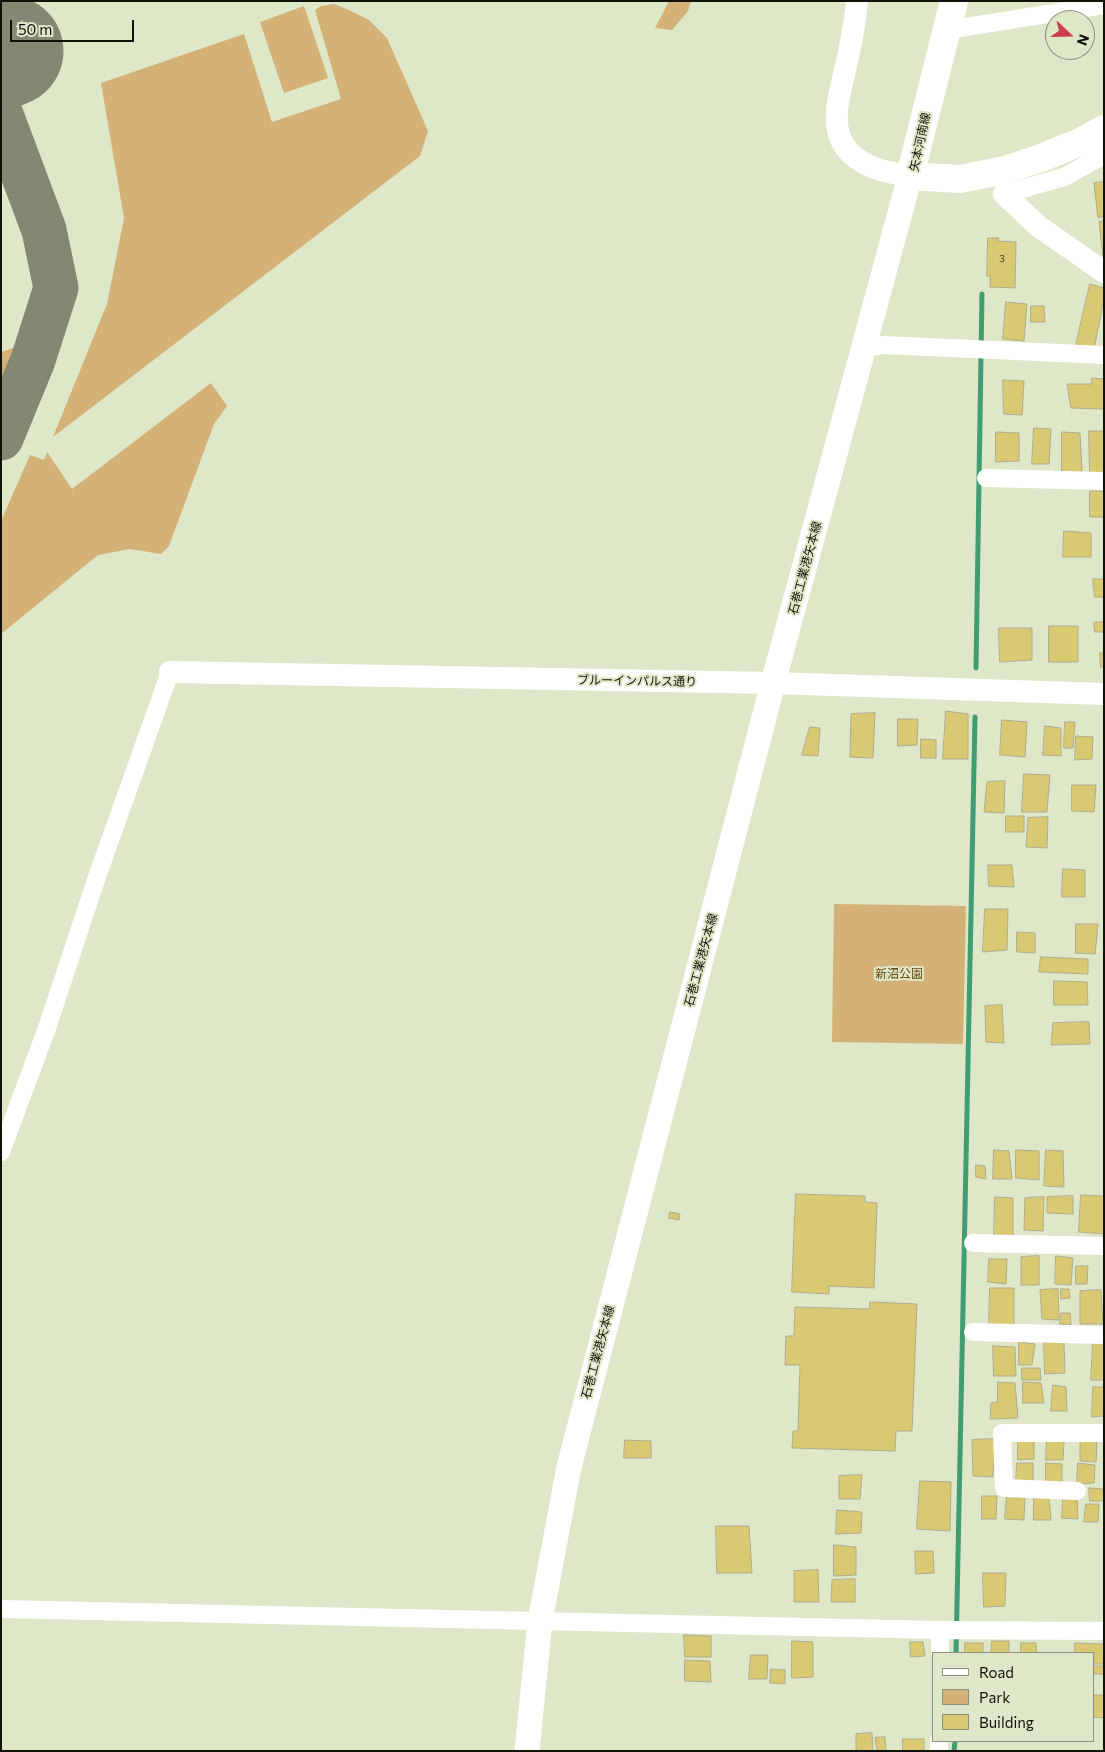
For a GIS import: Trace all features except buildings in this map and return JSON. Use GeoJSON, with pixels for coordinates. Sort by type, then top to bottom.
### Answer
{"type":"FeatureCollection","features":[{"type":"Feature","properties":{"kind":"main road","name":"矢本河南線"},"geometry":{"type":"LineString","coordinates":[[954,1],[910,176],[960,180],[1005,170],[1042,158],[1080,142],[1104,128]]}},
{"type":"Feature","properties":{"kind":"main road","name":"石巻工業港矢本線"},"geometry":{"type":"LineString","coordinates":[[527,1751],[540,1621],[569,1467],[774,683],[910,176]]}},
{"type":"Feature","properties":{"kind":"street"},"geometry":{"type":"LineString","coordinates":[[857,1],[852,38],[838,95],[837,133],[845,148],[859,160],[880,170],[910,176]]}},
{"type":"Feature","properties":{"kind":"street"},"geometry":{"type":"LineString","coordinates":[[947,30],[1104,5]]}},
{"type":"Feature","properties":{"kind":"street"},"geometry":{"type":"LineString","coordinates":[[1004,194],[1064,177],[1104,155]]}},
{"type":"Feature","properties":{"kind":"street"},"geometry":{"type":"LineString","coordinates":[[1004,194],[1038,226],[1104,272]]}},
{"type":"Feature","properties":{"kind":"street"},"geometry":{"type":"LineString","coordinates":[[865,348],[883,345],[1104,355]]}},
{"type":"Feature","properties":{"kind":"street"},"geometry":{"type":"LineString","coordinates":[[986,478],[1104,481]]}},
{"type":"Feature","properties":{"kind":"street"},"geometry":{"type":"LineString","coordinates":[[1,1152],[51,1019],[98,874],[170,672]]}},
{"type":"Feature","properties":{"kind":"street","name":"ブルーインパルス通り"},"geometry":{"type":"LineString","coordinates":[[170,672],[774,683],[1104,694]]}},
{"type":"Feature","properties":{"kind":"street"},"geometry":{"type":"LineString","coordinates":[[973,1243],[1104,1246]]}},
{"type":"Feature","properties":{"kind":"street"},"geometry":{"type":"LineString","coordinates":[[973,1332],[1104,1335]]}},
{"type":"Feature","properties":{"kind":"street"},"geometry":{"type":"LineString","coordinates":[[1077,1491],[1004,1488],[1002,1432],[1104,1433]]}},
{"type":"Feature","properties":{"kind":"street"},"geometry":{"type":"LineString","coordinates":[[1,1609],[1104,1632]]}},
{"type":"Feature","properties":{"kind":"street"},"geometry":{"type":"LineString","coordinates":[[940,1652],[951,1630]]}},
{"type":"Feature","properties":{"kind":"green space"},"geometry":{"type":"Polygon","coordinates":[[[669,1],[691,1],[688,11],[672,30],[655,28],[669,1]]]}},
{"type":"Feature","properties":{"kind":"green space"},"geometry":{"type":"Polygon","coordinates":[[[334,4],[369,20],[387,38],[428,131],[420,156],[53,437],[107,304],[124,218],[101,83],[244,34],[272,122],[341,99],[315,10],[321,6],[334,4]]]}},
{"type":"Feature","properties":{"kind":"green space"},"geometry":{"type":"Polygon","coordinates":[[[304,6],[328,78],[284,93],[260,22],[304,6]]]}},
{"type":"Feature","properties":{"kind":"green space"},"geometry":{"type":"Polygon","coordinates":[[[19,346],[1,389],[1,352],[19,346]]]}},
{"type":"Feature","properties":{"kind":"green space"},"geometry":{"type":"Polygon","coordinates":[[[211,383],[227,406],[214,424],[169,546],[161,554],[130,549],[98,555],[1,634],[1,521],[30,455],[44,460],[47,452],[72,489],[211,383]]]}},
{"type":"Feature","properties":{"kind":"green space","name":"新沼公園"},"geometry":{"type":"Polygon","coordinates":[[[834,904],[966,906],[963,1044],[832,1042],[834,904]]]}},
{"type":"Feature","properties":{"kind":"waterway"},"geometry":{"type":"LineString","coordinates":[[976,668],[982,294]]}},
{"type":"Feature","properties":{"kind":"waterway"},"geometry":{"type":"LineString","coordinates":[[956,1652],[975,717]]}},
{"type":"Feature","properties":{"kind":"waterway"},"geometry":{"type":"LineString","coordinates":[[954,1751],[955,1742]]}},
{"type":"Feature","properties":{"kind":"taxiway"},"geometry":{"type":"LineString","coordinates":[[1,115],[44,230],[56,288],[33,360],[1,438]]}},
{"type":"Feature","properties":{"kind":"runway"},"geometry":{"type":"LineString","coordinates":[[1,54],[8,51]]}}]}
